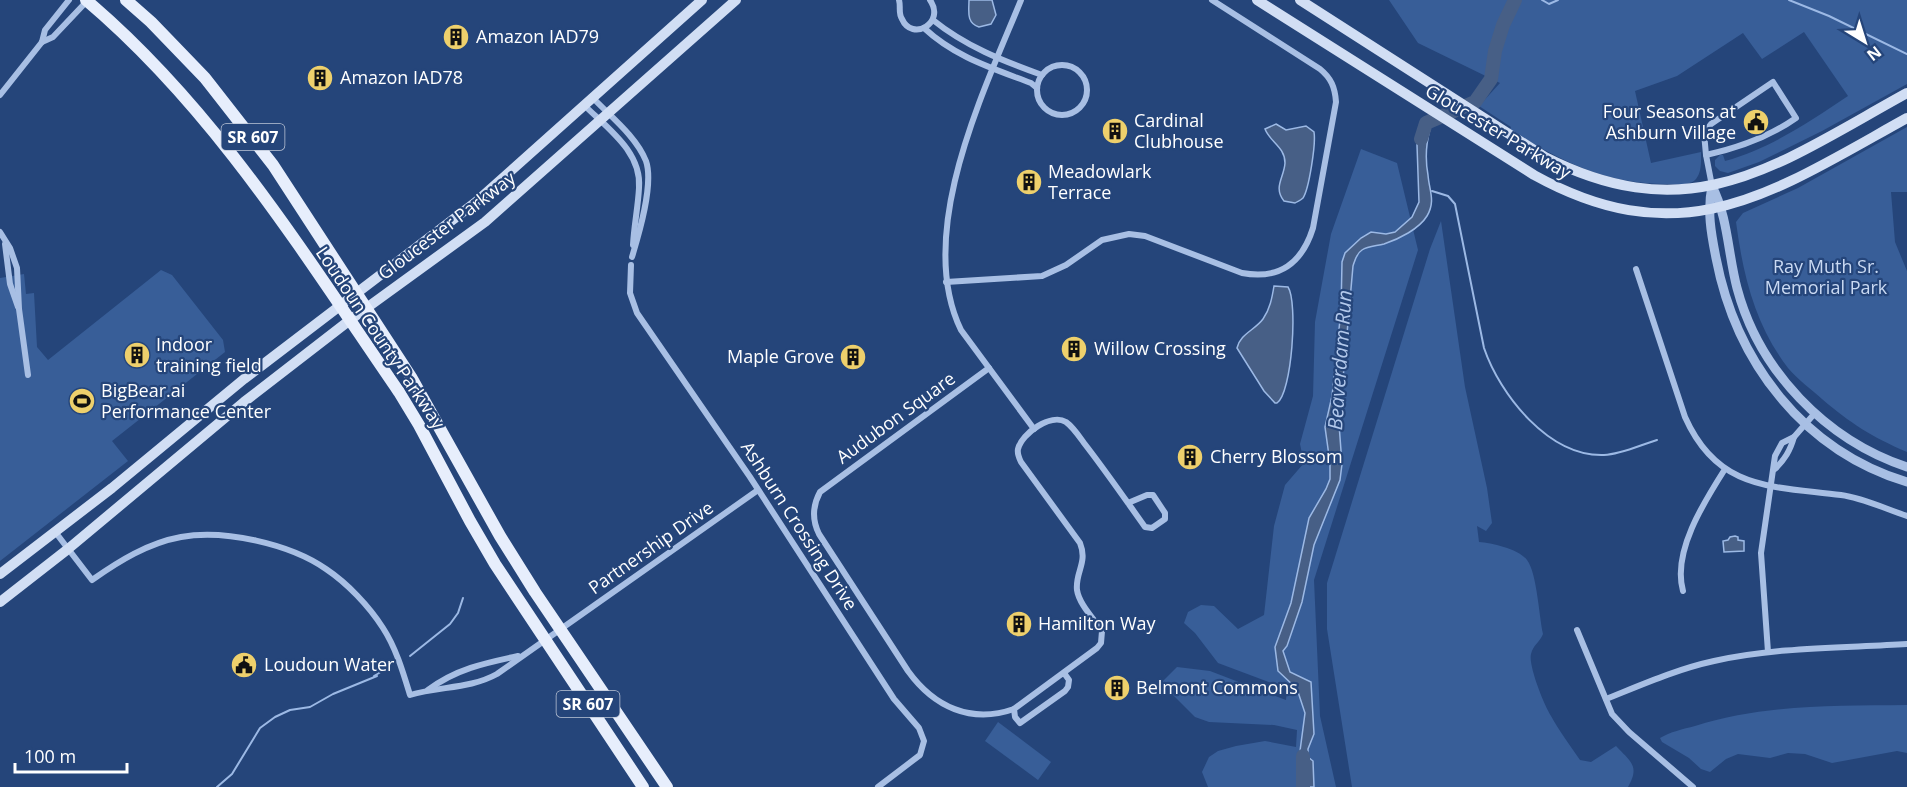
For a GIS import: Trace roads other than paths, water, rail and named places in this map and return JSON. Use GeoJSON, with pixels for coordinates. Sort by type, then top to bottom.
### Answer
{"type":"FeatureCollection","features":[{"type":"Feature","properties":{"kind":"main road","name":"Loudoun County Parkway"},"geometry":{"type":"LineString","coordinates":[[87,0],[159,68],[192,104],[245,171],[340,305],[410,410],[480,540],[644,787]]}},
{"type":"Feature","properties":{"kind":"main road","name":"Loudoun County Parkway"},"geometry":{"type":"LineString","coordinates":[[126,0],[151,22],[205,78],[255,139],[425,399],[500,536],[535,592],[667,787]]}},
{"type":"Feature","properties":{"kind":"main road","name":"Gloucester Parkway"},"geometry":{"type":"LineString","coordinates":[[0,574],[56,533],[244,379],[476,202],[702,0]]}},
{"type":"Feature","properties":{"kind":"main road","name":"Gloucester Parkway"},"geometry":{"type":"LineString","coordinates":[[0,602],[68,549],[244,402],[366,308],[478,228],[736,0]]}},
{"type":"Feature","properties":{"kind":"main road","name":"Gloucester Parkway"},"geometry":{"type":"LineString","coordinates":[[1257,0],[1490,149],[1569,194],[1608,206],[1672,213],[1721,208],[1787,184],[1907,118]]}},
{"type":"Feature","properties":{"kind":"main road","name":"Gloucester Parkway"},"geometry":{"type":"LineString","coordinates":[[1299,0],[1503,132],[1563,166],[1602,181],[1645,189],[1671,190],[1712,186],[1737,180],[1771,167],[1907,93]]}},
{"type":"Feature","properties":{"kind":"street"},"geometry":{"type":"LineString","coordinates":[[0,95],[42,42],[45,30],[69,0]]}},
{"type":"Feature","properties":{"kind":"street"},"geometry":{"type":"LineString","coordinates":[[42,42],[53,37],[87,0]]}},
{"type":"Feature","properties":{"kind":"street"},"geometry":{"type":"LineString","coordinates":[[902,2],[901,18],[906,25],[914,29],[924,28],[933,20],[934,9],[930,0]]}},
{"type":"Feature","properties":{"kind":"street"},"geometry":{"type":"LineString","coordinates":[[1021,0],[996,57],[961,156],[947,227],[946,282],[956,318],[962,330],[1034,429]]}},
{"type":"Feature","properties":{"kind":"street"},"geometry":{"type":"LineString","coordinates":[[946,282],[1042,276],[1066,265],[1102,240],[1128,234],[1144,236],[1242,273],[1268,275],[1292,264],[1308,244],[1336,102],[1336,91],[1328,76],[1320,69],[1212,0]]}},
{"type":"Feature","properties":{"kind":"street"},"geometry":{"type":"LineString","coordinates":[[933,20],[961,41],[1042,75]]}},
{"type":"Feature","properties":{"kind":"street"},"geometry":{"type":"LineString","coordinates":[[924,28],[947,47],[967,58],[1030,83],[1037,88]]}},
{"type":"Feature","properties":{"kind":"street"},"geometry":{"type":"LineString","coordinates":[[1054,66],[1070,66],[1077,69],[1086,81],[1087,97],[1079,110],[1072,114],[1057,115],[1043,108],[1039,102],[1037,88],[1042,75],[1054,66]]}},
{"type":"Feature","properties":{"kind":"street"},"geometry":{"type":"LineString","coordinates":[[1706,155],[1752,142],[1796,118],[1773,82],[1711,124],[1704,133],[1706,155],[1712,186],[1721,208],[1735,282],[1752,328],[1779,374],[1815,413],[1855,443],[1907,467]]}},
{"type":"Feature","properties":{"kind":"street"},"geometry":{"type":"LineString","coordinates":[[587,101],[638,147],[647,166],[648,180],[642,221],[632,257],[639,187],[638,170],[631,154],[604,117],[587,101]]}},
{"type":"Feature","properties":{"kind":"street"},"geometry":{"type":"LineString","coordinates":[[1712,186],[1708,210],[1722,285],[1739,334],[1768,382],[1806,424],[1847,455],[1875,470],[1907,482]]}},
{"type":"Feature","properties":{"kind":"street"},"geometry":{"type":"LineString","coordinates":[[2,235],[10,284],[19,309],[28,375]]}},
{"type":"Feature","properties":{"kind":"street","name":"Ashburn Crossing Drive"},"geometry":{"type":"LineString","coordinates":[[631,265],[630,293],[637,314],[758,490],[894,699],[919,728],[924,741],[920,755],[878,787]]}},
{"type":"Feature","properties":{"kind":"street"},"geometry":{"type":"LineString","coordinates":[[1636,269],[1690,429],[1702,448],[1725,470],[1745,480],[1771,487],[1842,495],[1907,516]]}},
{"type":"Feature","properties":{"kind":"street","name":"Audubon Square"},"geometry":{"type":"LineString","coordinates":[[989,368],[820,492],[814,510],[815,526],[912,676],[924,689],[945,705],[963,712],[990,715],[1014,709]]}},
{"type":"Feature","properties":{"kind":"street"},"geometry":{"type":"LineString","coordinates":[[1768,652],[1761,553],[1775,456],[1782,443],[1794,437],[1815,413]]}},
{"type":"Feature","properties":{"kind":"street"},"geometry":{"type":"LineString","coordinates":[[1064,673],[1070,680],[1068,687],[1020,723],[1015,717],[1014,709],[1096,648],[1101,643],[1102,631],[1080,598],[1077,589],[1084,553],[1080,543],[1021,462],[1018,453],[1022,441],[1034,429],[1057,418],[1065,421],[1090,451],[1145,527],[1152,528],[1165,519],[1166,513],[1154,495],[1147,495],[1128,503]]}},
{"type":"Feature","properties":{"kind":"street"},"geometry":{"type":"LineString","coordinates":[[1774,470],[1788,454],[1794,437]]}},
{"type":"Feature","properties":{"kind":"street"},"geometry":{"type":"LineString","coordinates":[[1683,591],[1680,567],[1696,519],[1725,470]]}},
{"type":"Feature","properties":{"kind":"street","name":"Partnership Drive"},"geometry":{"type":"LineString","coordinates":[[428,690],[463,687],[487,680],[546,641],[758,490]]}},
{"type":"Feature","properties":{"kind":"street"},"geometry":{"type":"LineString","coordinates":[[56,533],[92,580],[133,554],[181,537],[202,535],[261,542],[303,556],[326,569],[372,614],[391,642],[411,695],[428,690],[440,681],[468,668],[522,656]]}},
{"type":"Feature","properties":{"kind":"street"},"geometry":{"type":"LineString","coordinates":[[1577,630],[1612,714],[1623,727],[1693,787]]}},
{"type":"Feature","properties":{"kind":"street"},"geometry":{"type":"LineString","coordinates":[[1606,699],[1694,666],[1768,652],[1907,644]]}},
{"type":"Feature","properties":{"kind":"water"},"geometry":{"type":"Polygon","coordinates":[[[969,0],[992,0],[996,15],[991,24],[979,27],[972,23],[969,16],[969,0]]]}},
{"type":"Feature","properties":{"kind":"water"},"geometry":{"type":"Polygon","coordinates":[[[1422,122],[1426,123],[1430,129],[1426,157],[1431,196],[1430,211],[1419,225],[1408,233],[1390,242],[1362,250],[1357,255],[1353,266],[1339,424],[1342,464],[1340,480],[1314,545],[1302,602],[1287,646],[1283,651],[1290,672],[1311,682],[1314,734],[1308,749],[1308,757],[1313,761],[1314,787],[1303,787],[1300,751],[1305,713],[1297,689],[1278,671],[1275,647],[1291,603],[1309,518],[1330,479],[1325,427],[1332,396],[1341,310],[1342,262],[1345,253],[1361,238],[1371,232],[1386,234],[1395,232],[1412,217],[1419,202],[1417,145],[1422,122]]]}},
{"type":"Feature","properties":{"kind":"water"},"geometry":{"type":"Polygon","coordinates":[[[1276,124],[1286,130],[1306,126],[1314,132],[1308,186],[1303,198],[1295,203],[1284,201],[1279,191],[1285,163],[1284,157],[1265,129],[1276,124]]]}},
{"type":"Feature","properties":{"kind":"water"},"geometry":{"type":"Polygon","coordinates":[[[1274,286],[1288,287],[1293,310],[1290,366],[1282,396],[1277,403],[1264,391],[1237,348],[1241,339],[1260,323],[1265,315],[1274,286]]]}},
{"type":"Feature","properties":{"kind":"water"},"geometry":{"type":"Polygon","coordinates":[[[1735,536],[1738,540],[1744,541],[1744,551],[1724,552],[1723,541],[1735,536]]]}},
{"type":"Feature","properties":{"kind":"waterway","name":"Beaverdam Run"},"geometry":{"type":"LineString","coordinates":[[1421,139],[1426,123],[1475,102],[1491,79],[1495,51],[1503,25],[1515,0]]}},
{"type":"Feature","properties":{"kind":"waterway"},"geometry":{"type":"LineString","coordinates":[[1542,0],[1549,4],[1558,0]]}},
{"type":"Feature","properties":{"kind":"waterway"},"geometry":{"type":"LineString","coordinates":[[1789,0],[1829,16],[1907,54]]}},
{"type":"Feature","properties":{"kind":"waterway"},"geometry":{"type":"LineString","coordinates":[[1432,191],[1448,196],[1455,204],[1484,348],[1502,385],[1529,420],[1564,446],[1584,453],[1611,454],[1657,440]]}},
{"type":"Feature","properties":{"kind":"waterway"},"geometry":{"type":"LineString","coordinates":[[410,656],[450,624],[458,613],[463,598]]}},
{"type":"Feature","properties":{"kind":"waterway"},"geometry":{"type":"LineString","coordinates":[[374,676],[389,667]]}},
{"type":"Feature","properties":{"kind":"waterway"},"geometry":{"type":"LineString","coordinates":[[217,787],[232,774],[260,728],[275,717],[290,710],[310,707],[333,694],[377,676]]}},
{"type":"Feature","properties":{"kind":"waterway","name":"Beaverdam Run"},"geometry":{"type":"LineString","coordinates":[[1303,756],[1303,787]]}},
{"type":"Feature","properties":{"kind":"place","name":"Amazon IAD79"},"geometry":{"type":"Point","coordinates":[456,37]}},
{"type":"Feature","properties":{"kind":"place","name":"Amazon IAD78"},"geometry":{"type":"Point","coordinates":[320,78]}},
{"type":"Feature","properties":{"kind":"place","name":"Four Seasons at Ashburn Village"},"geometry":{"type":"Point","coordinates":[1756,122]}},
{"type":"Feature","properties":{"kind":"place","name":"Cardinal Clubhouse"},"geometry":{"type":"Point","coordinates":[1115,131]}},
{"type":"Feature","properties":{"kind":"place","name":"Meadowlark Terrace"},"geometry":{"type":"Point","coordinates":[1029,182]}},
{"type":"Feature","properties":{"kind":"place","name":"Willow Crossing"},"geometry":{"type":"Point","coordinates":[1074,349]}},
{"type":"Feature","properties":{"kind":"place","name":"Indoor training field"},"geometry":{"type":"Point","coordinates":[137,355]}},
{"type":"Feature","properties":{"kind":"place","name":"Maple Grove"},"geometry":{"type":"Point","coordinates":[853,357]}},
{"type":"Feature","properties":{"kind":"place","name":"BigBear.ai Performance Center"},"geometry":{"type":"Point","coordinates":[82,401]}},
{"type":"Feature","properties":{"kind":"place","name":"Cherry Blossom"},"geometry":{"type":"Point","coordinates":[1190,457]}},
{"type":"Feature","properties":{"kind":"place","name":"Hamilton Way"},"geometry":{"type":"Point","coordinates":[1019,624]}},
{"type":"Feature","properties":{"kind":"place","name":"Loudoun Water"},"geometry":{"type":"Point","coordinates":[244,665]}},
{"type":"Feature","properties":{"kind":"place","name":"Belmont Commons"},"geometry":{"type":"Point","coordinates":[1117,688]}},
{"type":"Feature","properties":{"kind":"park label","name":"Ray Muth Sr. Memorial Park"},"geometry":{"type":"Point","coordinates":[1826,277]}}]}
